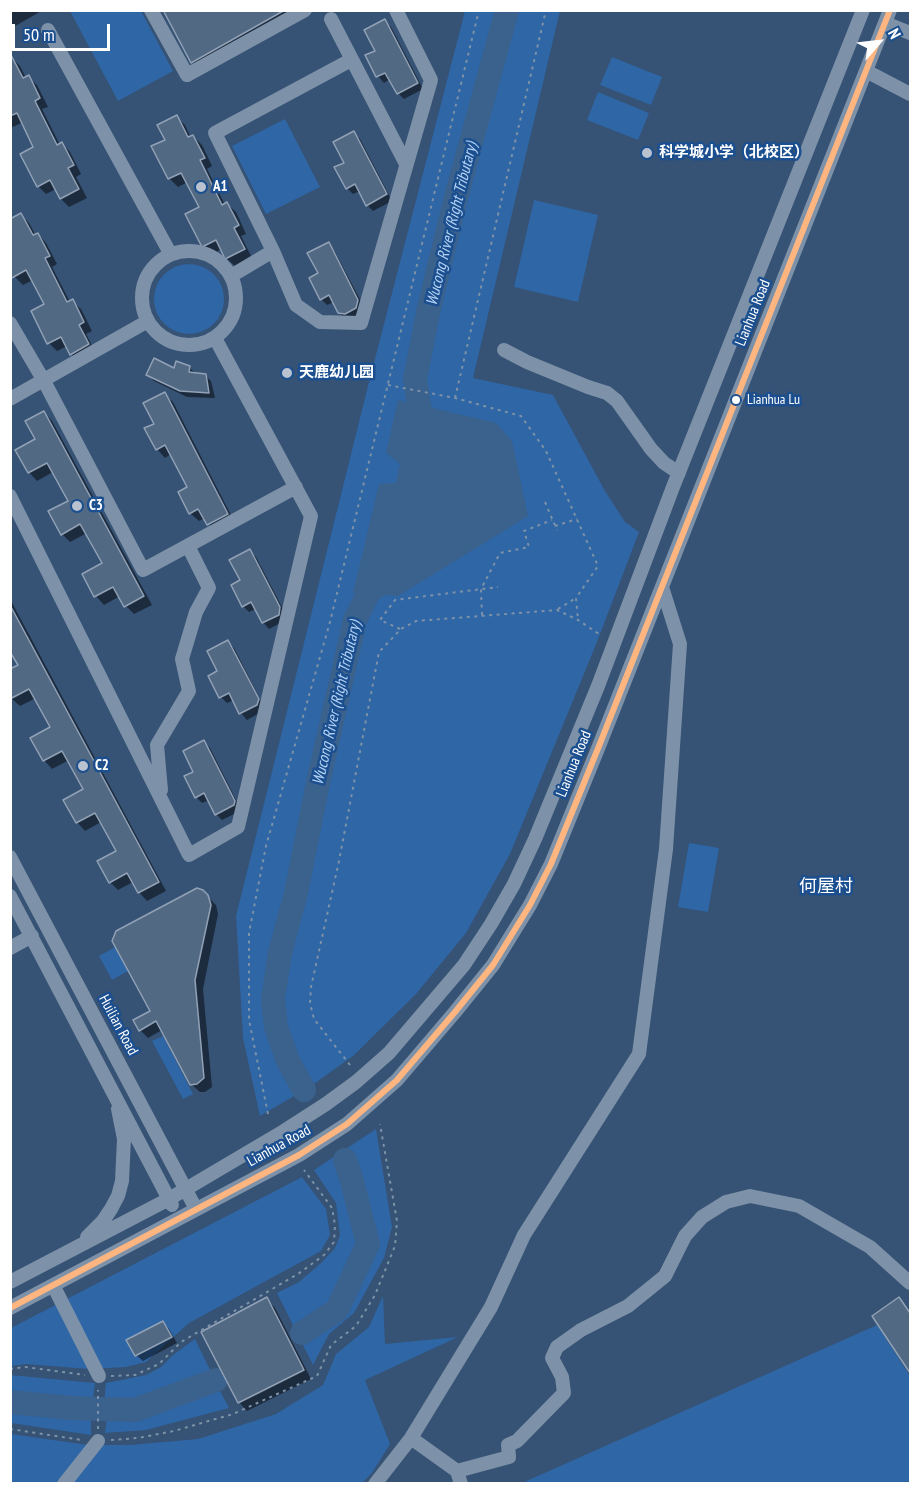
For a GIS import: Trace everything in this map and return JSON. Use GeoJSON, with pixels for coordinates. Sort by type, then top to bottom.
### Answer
{"type":"FeatureCollection","features":[{"type":"Feature","properties":{"kind":"street"},"geometry":{"type":"LineString","coordinates":[[151,10],[187,75],[305,10]]}},
{"type":"Feature","properties":{"kind":"street"},"geometry":{"type":"LineString","coordinates":[[351,60],[215,133],[273,251],[296,305],[320,322],[361,323],[431,80],[396,10]]}},
{"type":"Feature","properties":{"kind":"street"},"geometry":{"type":"LineString","coordinates":[[10,1282],[169,1199],[284,1131],[356,1082],[389,1053],[464,965],[514,884],[535,839],[598,686],[679,473],[863,10]]}},
{"type":"Feature","properties":{"kind":"street"},"geometry":{"type":"LineString","coordinates":[[887,17],[910,33]]}},
{"type":"Feature","properties":{"kind":"street","name":"Lianhua Road"},"geometry":{"type":"LineString","coordinates":[[10,1308],[299,1155],[329,1136],[370,1105],[397,1080],[493,965],[530,905],[555,854],[887,17]]}},
{"type":"Feature","properties":{"kind":"street"},"geometry":{"type":"LineString","coordinates":[[331,19],[406,164]]}},
{"type":"Feature","properties":{"kind":"street"},"geometry":{"type":"LineString","coordinates":[[48,30],[170,254]]}},
{"type":"Feature","properties":{"kind":"street"},"geometry":{"type":"LineString","coordinates":[[866,71],[910,94]]}},
{"type":"Feature","properties":{"kind":"street"},"geometry":{"type":"LineString","coordinates":[[186,250],[202,251],[216,258],[228,269],[235,284],[237,299],[234,314],[226,328],[215,338],[200,344],[185,345],[170,341],[157,333],[148,321],[142,305],[142,289],[147,274],[157,262],[170,254],[186,250]]}},
{"type":"Feature","properties":{"kind":"street"},"geometry":{"type":"LineString","coordinates":[[231,276],[273,251]]}},
{"type":"Feature","properties":{"kind":"street"},"geometry":{"type":"LineString","coordinates":[[10,399],[148,321]]}},
{"type":"Feature","properties":{"kind":"street"},"geometry":{"type":"LineString","coordinates":[[10,322],[44,381],[143,570],[296,488]]}},
{"type":"Feature","properties":{"kind":"street"},"geometry":{"type":"LineString","coordinates":[[10,496],[189,855],[238,827],[311,516],[215,338]]}},
{"type":"Feature","properties":{"kind":"street"},"geometry":{"type":"LineString","coordinates":[[504,350],[607,393],[617,401],[651,449],[664,463],[679,473]]}},
{"type":"Feature","properties":{"kind":"street"},"geometry":{"type":"LineString","coordinates":[[162,799],[157,745],[189,691],[182,659],[196,612],[208,588],[188,546]]}},
{"type":"Feature","properties":{"kind":"street"},"geometry":{"type":"LineString","coordinates":[[375,1484],[411,1438],[491,1307],[524,1235],[639,1054],[666,849],[680,644],[662,587]]}},
{"type":"Feature","properties":{"kind":"street","name":"Huilian Road"},"geometry":{"type":"LineString","coordinates":[[10,857],[196,1209]]}},
{"type":"Feature","properties":{"kind":"street"},"geometry":{"type":"LineString","coordinates":[[10,896],[179,1218]]}},
{"type":"Feature","properties":{"kind":"street"},"geometry":{"type":"LineString","coordinates":[[10,948],[32,936]]}},
{"type":"Feature","properties":{"kind":"street"},"geometry":{"type":"LineString","coordinates":[[79,1244],[103,1221],[118,1196],[122,1181],[124,1139],[114,1092]]}},
{"type":"Feature","properties":{"kind":"street"},"geometry":{"type":"LineString","coordinates":[[411,1438],[459,1477],[510,1457],[508,1444],[517,1441],[564,1393],[562,1377],[552,1358],[557,1347],[580,1330],[628,1306],[665,1276],[685,1236],[702,1217],[726,1202],[750,1196],[799,1206],[870,1247],[910,1283]]}},
{"type":"Feature","properties":{"kind":"street"},"geometry":{"type":"LineString","coordinates":[[53,1285],[99,1382]]}},
{"type":"Feature","properties":{"kind":"street"},"geometry":{"type":"LineString","coordinates":[[64,1484],[98,1435]]}},
{"type":"Feature","properties":{"kind":"path"},"geometry":{"type":"LineString","coordinates":[[268,1114],[249,1020],[249,933],[266,846],[330,622],[478,10]]}},
{"type":"Feature","properties":{"kind":"path"},"geometry":{"type":"LineString","coordinates":[[455,398],[546,10]]}},
{"type":"Feature","properties":{"kind":"path"},"geometry":{"type":"LineString","coordinates":[[350,1065],[314,1019],[310,1003],[311,987],[339,861],[379,652],[400,629],[416,621],[557,610],[576,598],[598,566],[546,451],[522,416],[447,396],[387,385]]}},
{"type":"Feature","properties":{"kind":"path"},"geometry":{"type":"LineString","coordinates":[[545,502],[556,528],[577,519]]}},
{"type":"Feature","properties":{"kind":"path"},"geometry":{"type":"LineString","coordinates":[[482,615],[481,589],[500,553],[529,547],[524,531],[552,520]]}},
{"type":"Feature","properties":{"kind":"path"},"geometry":{"type":"LineString","coordinates":[[400,629],[380,620],[395,600],[498,587]]}},
{"type":"Feature","properties":{"kind":"path"},"geometry":{"type":"LineString","coordinates":[[576,598],[578,620]]}},
{"type":"Feature","properties":{"kind":"path"},"geometry":{"type":"LineString","coordinates":[[557,610],[604,637]]}},
{"type":"Feature","properties":{"kind":"path"},"geometry":{"type":"LineString","coordinates":[[10,1429],[90,1442],[98,1435],[138,1438],[174,1431],[233,1414],[317,1376],[331,1345],[356,1326],[375,1295],[395,1246],[398,1221],[380,1124]]}},
{"type":"Feature","properties":{"kind":"path"},"geometry":{"type":"LineString","coordinates":[[10,1369],[25,1367],[99,1382],[135,1375],[159,1364],[181,1342],[298,1274],[324,1255],[334,1242],[335,1225],[332,1208],[304,1170]]}},
{"type":"Feature","properties":{"kind":"path"},"geometry":{"type":"LineString","coordinates":[[98,1435],[99,1382]]}},
{"type":"Feature","properties":{"kind":"shaded area"},"geometry":{"type":"Polygon","coordinates":[[[70,11],[141,11],[173,71],[118,101],[70,11]]]}},
{"type":"Feature","properties":{"kind":"shaded area"},"geometry":{"type":"Polygon","coordinates":[[[465,11],[560,11],[473,378],[553,395],[605,491],[625,522],[639,532],[597,642],[510,854],[466,933],[416,994],[353,1056],[311,1086],[260,1116],[243,1038],[236,916],[369,382],[465,11]]]}},
{"type":"Feature","properties":{"kind":"shaded area"},"geometry":{"type":"Polygon","coordinates":[[[612,57],[662,77],[651,105],[600,85],[612,57]]]}},
{"type":"Feature","properties":{"kind":"shaded area"},"geometry":{"type":"Polygon","coordinates":[[[598,92],[649,113],[638,140],[587,120],[598,92]]]}},
{"type":"Feature","properties":{"kind":"shaded area"},"geometry":{"type":"Polygon","coordinates":[[[285,119],[320,187],[266,214],[232,146],[285,119]]]}},
{"type":"Feature","properties":{"kind":"shaded area"},"geometry":{"type":"Polygon","coordinates":[[[534,200],[598,215],[578,302],[514,287],[534,200]]]}},
{"type":"Feature","properties":{"kind":"shaded area"},"geometry":{"type":"Polygon","coordinates":[[[182,264],[196,264],[209,270],[218,279],[224,292],[222,312],[214,324],[196,334],[182,334],[169,328],[160,319],[154,306],[154,292],[160,279],[169,270],[182,264]]]}},
{"type":"Feature","properties":{"kind":"shaded area"},"geometry":{"type":"Polygon","coordinates":[[[398,400],[496,423],[512,441],[528,516],[398,596],[353,593],[379,484],[396,483],[400,464],[386,453],[398,400]]]}},
{"type":"Feature","properties":{"kind":"shaded area"},"geometry":{"type":"Polygon","coordinates":[[[689,843],[719,848],[708,912],[678,907],[689,843]]]}},
{"type":"Feature","properties":{"kind":"shaded area"},"geometry":{"type":"Polygon","coordinates":[[[115,947],[128,971],[112,980],[99,956],[115,947]]]}},
{"type":"Feature","properties":{"kind":"shaded area"},"geometry":{"type":"Polygon","coordinates":[[[163,1036],[193,1094],[183,1099],[152,1041],[163,1036]]]}},
{"type":"Feature","properties":{"kind":"shaded area"},"geometry":{"type":"Polygon","coordinates":[[[376,1129],[392,1227],[384,1258],[354,1313],[329,1334],[313,1365],[277,1293],[299,1282],[321,1263],[335,1248],[340,1235],[336,1203],[314,1170],[376,1129]]]}},
{"type":"Feature","properties":{"kind":"shaded area"},"geometry":{"type":"Polygon","coordinates":[[[302,1177],[326,1209],[330,1235],[321,1251],[189,1323],[146,1362],[126,1367],[89,1369],[26,1364],[11,1366],[11,1328],[302,1177]]]}},
{"type":"Feature","properties":{"kind":"shaded area"},"geometry":{"type":"Polygon","coordinates":[[[383,1296],[385,1344],[458,1337],[365,1380],[390,1444],[372,1473],[362,1483],[11,1484],[11,1434],[88,1445],[130,1445],[198,1439],[276,1414],[323,1385],[336,1354],[369,1327],[383,1296]]]}},
{"type":"Feature","properties":{"kind":"shaded area"},"geometry":{"type":"Polygon","coordinates":[[[877,1325],[910,1376],[910,1483],[522,1483],[877,1325]]]}},
{"type":"Feature","properties":{"kind":"shaded area"},"geometry":{"type":"Polygon","coordinates":[[[195,1339],[213,1376],[189,1387],[134,1405],[104,1405],[106,1383],[146,1375],[161,1367],[195,1339]]]}},
{"type":"Feature","properties":{"kind":"shaded area"},"geometry":{"type":"Polygon","coordinates":[[[10,1375],[95,1383],[92,1406],[38,1398],[11,1397],[10,1375]]]}},
{"type":"Feature","properties":{"kind":"shaded area"},"geometry":{"type":"Polygon","coordinates":[[[217,1385],[229,1408],[146,1430],[105,1433],[107,1416],[151,1411],[217,1385]]]}},
{"type":"Feature","properties":{"kind":"shaded area"},"geometry":{"type":"Polygon","coordinates":[[[11,1407],[91,1415],[91,1435],[11,1423],[11,1407]]]}},
{"type":"Feature","properties":{"kind":"building"},"geometry":{"type":"Polygon","coordinates":[[[163,10],[285,10],[191,63],[163,10]]]}},
{"type":"Feature","properties":{"kind":"building"},"geometry":{"type":"Polygon","coordinates":[[[385,19],[418,83],[397,94],[385,73],[376,77],[365,55],[375,51],[364,30],[385,19]]]}},
{"type":"Feature","properties":{"kind":"building"},"geometry":{"type":"Polygon","coordinates":[[[10,53],[23,78],[29,75],[40,98],[35,101],[57,145],[62,142],[74,165],[68,168],[79,189],[60,199],[50,180],[37,187],[20,154],[33,147],[17,113],[10,116],[10,53]]]}},
{"type":"Feature","properties":{"kind":"building","name":"A1"},"geometry":{"type":"Polygon","coordinates":[[[177,115],[188,137],[193,135],[205,158],[200,160],[222,205],[227,202],[239,225],[234,228],[245,249],[225,259],[216,240],[202,247],[185,214],[199,207],[181,173],[168,179],[151,146],[165,140],[157,125],[177,115]]]}},
{"type":"Feature","properties":{"kind":"building"},"geometry":{"type":"Polygon","coordinates":[[[354,131],[387,194],[366,206],[355,184],[346,189],[334,167],[344,163],[333,142],[354,131]]]}},
{"type":"Feature","properties":{"kind":"building"},"geometry":{"type":"Polygon","coordinates":[[[21,213],[33,235],[38,233],[50,256],[45,258],[67,302],[73,299],[84,322],[79,325],[89,344],[70,355],[61,337],[47,344],[31,311],[44,304],[26,270],[10,279],[10,219],[21,213]]]}},
{"type":"Feature","properties":{"kind":"building"},"geometry":{"type":"Polygon","coordinates":[[[329,242],[358,300],[356,308],[345,314],[338,313],[329,295],[320,300],[309,278],[318,273],[307,253],[329,242]]]}},
{"type":"Feature","properties":{"kind":"building"},"geometry":{"type":"Polygon","coordinates":[[[154,358],[174,368],[176,361],[190,366],[189,372],[206,374],[209,393],[180,391],[146,375],[154,358]]]}},
{"type":"Feature","properties":{"kind":"building"},"geometry":{"type":"Polygon","coordinates":[[[165,392],[228,514],[207,525],[198,509],[189,514],[178,492],[187,487],[165,445],[156,450],[144,428],[154,424],[143,403],[165,392]]]}},
{"type":"Feature","properties":{"kind":"building","name":"C3"},"geometry":{"type":"Polygon","coordinates":[[[44,411],[144,596],[124,607],[113,587],[94,597],[82,574],[102,563],[80,524],[61,535],[48,511],[68,501],[47,463],[28,473],[15,450],[35,439],[25,421],[44,411]]]}},
{"type":"Feature","properties":{"kind":"building"},"geometry":{"type":"Polygon","coordinates":[[[250,549],[280,607],[279,615],[262,623],[251,602],[242,607],[231,585],[240,580],[229,560],[250,549]]]}},
{"type":"Feature","properties":{"kind":"building","name":"C2"},"geometry":{"type":"Polygon","coordinates":[[[10,605],[159,882],[138,893],[127,873],[109,883],[97,861],[116,851],[95,813],[76,823],[63,800],[83,789],[62,751],[43,761],[30,738],[50,727],[29,689],[10,699],[10,669],[18,665],[10,652],[10,605]]]}},
{"type":"Feature","properties":{"kind":"building"},"geometry":{"type":"Polygon","coordinates":[[[228,640],[259,699],[257,705],[239,714],[229,693],[219,698],[208,676],[217,671],[207,651],[228,640]]]}},
{"type":"Feature","properties":{"kind":"building"},"geometry":{"type":"Polygon","coordinates":[[[204,740],[235,801],[234,805],[215,815],[204,793],[195,798],[184,776],[193,772],[183,751],[204,740]]]}},
{"type":"Feature","properties":{"kind":"building"},"geometry":{"type":"Polygon","coordinates":[[[197,888],[208,895],[211,905],[195,980],[204,1078],[197,1084],[190,1085],[156,1021],[139,1031],[133,1020],[150,1011],[112,941],[116,931],[197,888]]]}},
{"type":"Feature","properties":{"kind":"building"},"geometry":{"type":"Polygon","coordinates":[[[267,1297],[304,1370],[238,1403],[201,1332],[267,1297]]]}},
{"type":"Feature","properties":{"kind":"building"},"geometry":{"type":"Polygon","coordinates":[[[899,1297],[910,1313],[910,1373],[872,1316],[899,1297]]]}},
{"type":"Feature","properties":{"kind":"building"},"geometry":{"type":"Polygon","coordinates":[[[163,1321],[172,1337],[135,1356],[126,1340],[163,1321]]]}},
{"type":"Feature","properties":{"kind":"waterway","name":"Wucong River (Right Tributary)"},"geometry":{"type":"LineString","coordinates":[[424,437],[415,379],[429,308],[455,201],[507,10]]}},
{"type":"Feature","properties":{"kind":"waterway","name":"Wucong River (Right Tributary)"},"geometry":{"type":"LineString","coordinates":[[304,1090],[288,1061],[276,1027],[273,999],[280,953],[296,893],[319,778],[355,620],[369,592],[392,572]]}},
{"type":"Feature","properties":{"kind":"waterway","name":"Wucong River (Right Tributary)"},"geometry":{"type":"LineString","coordinates":[[302,1333],[337,1310],[368,1244],[345,1160]]}},
{"type":"Feature","properties":{"kind":"waterway","name":"Wucong River (Right Tributary)"},"geometry":{"type":"LineString","coordinates":[[10,1402],[71,1408],[135,1410],[216,1380]]}},
{"type":"Feature","properties":{"kind":"transit line"},"geometry":{"type":"LineString","coordinates":[[10,1308],[299,1155],[347,1124],[397,1080],[493,965],[530,905],[551,864],[890,10]]}},
{"type":"Feature","properties":{"kind":"place","name":"科学城小学（北校区）"},"geometry":{"type":"Point","coordinates":[647,153]}},
{"type":"Feature","properties":{"kind":"place","name":"A1"},"geometry":{"type":"Point","coordinates":[201,187]}},
{"type":"Feature","properties":{"kind":"place","name":"天鹿幼儿园"},"geometry":{"type":"Point","coordinates":[287,373]}},
{"type":"Feature","properties":{"kind":"place","name":"Lianhua Lu"},"geometry":{"type":"Point","coordinates":[736,400]}},
{"type":"Feature","properties":{"kind":"place","name":"C3"},"geometry":{"type":"Point","coordinates":[77,506]}},
{"type":"Feature","properties":{"kind":"place","name":"C2"},"geometry":{"type":"Point","coordinates":[83,766]}},
{"type":"Feature","properties":{"kind":"district","name":"何屋村"},"geometry":{"type":"Point","coordinates":[826,887]}}]}
